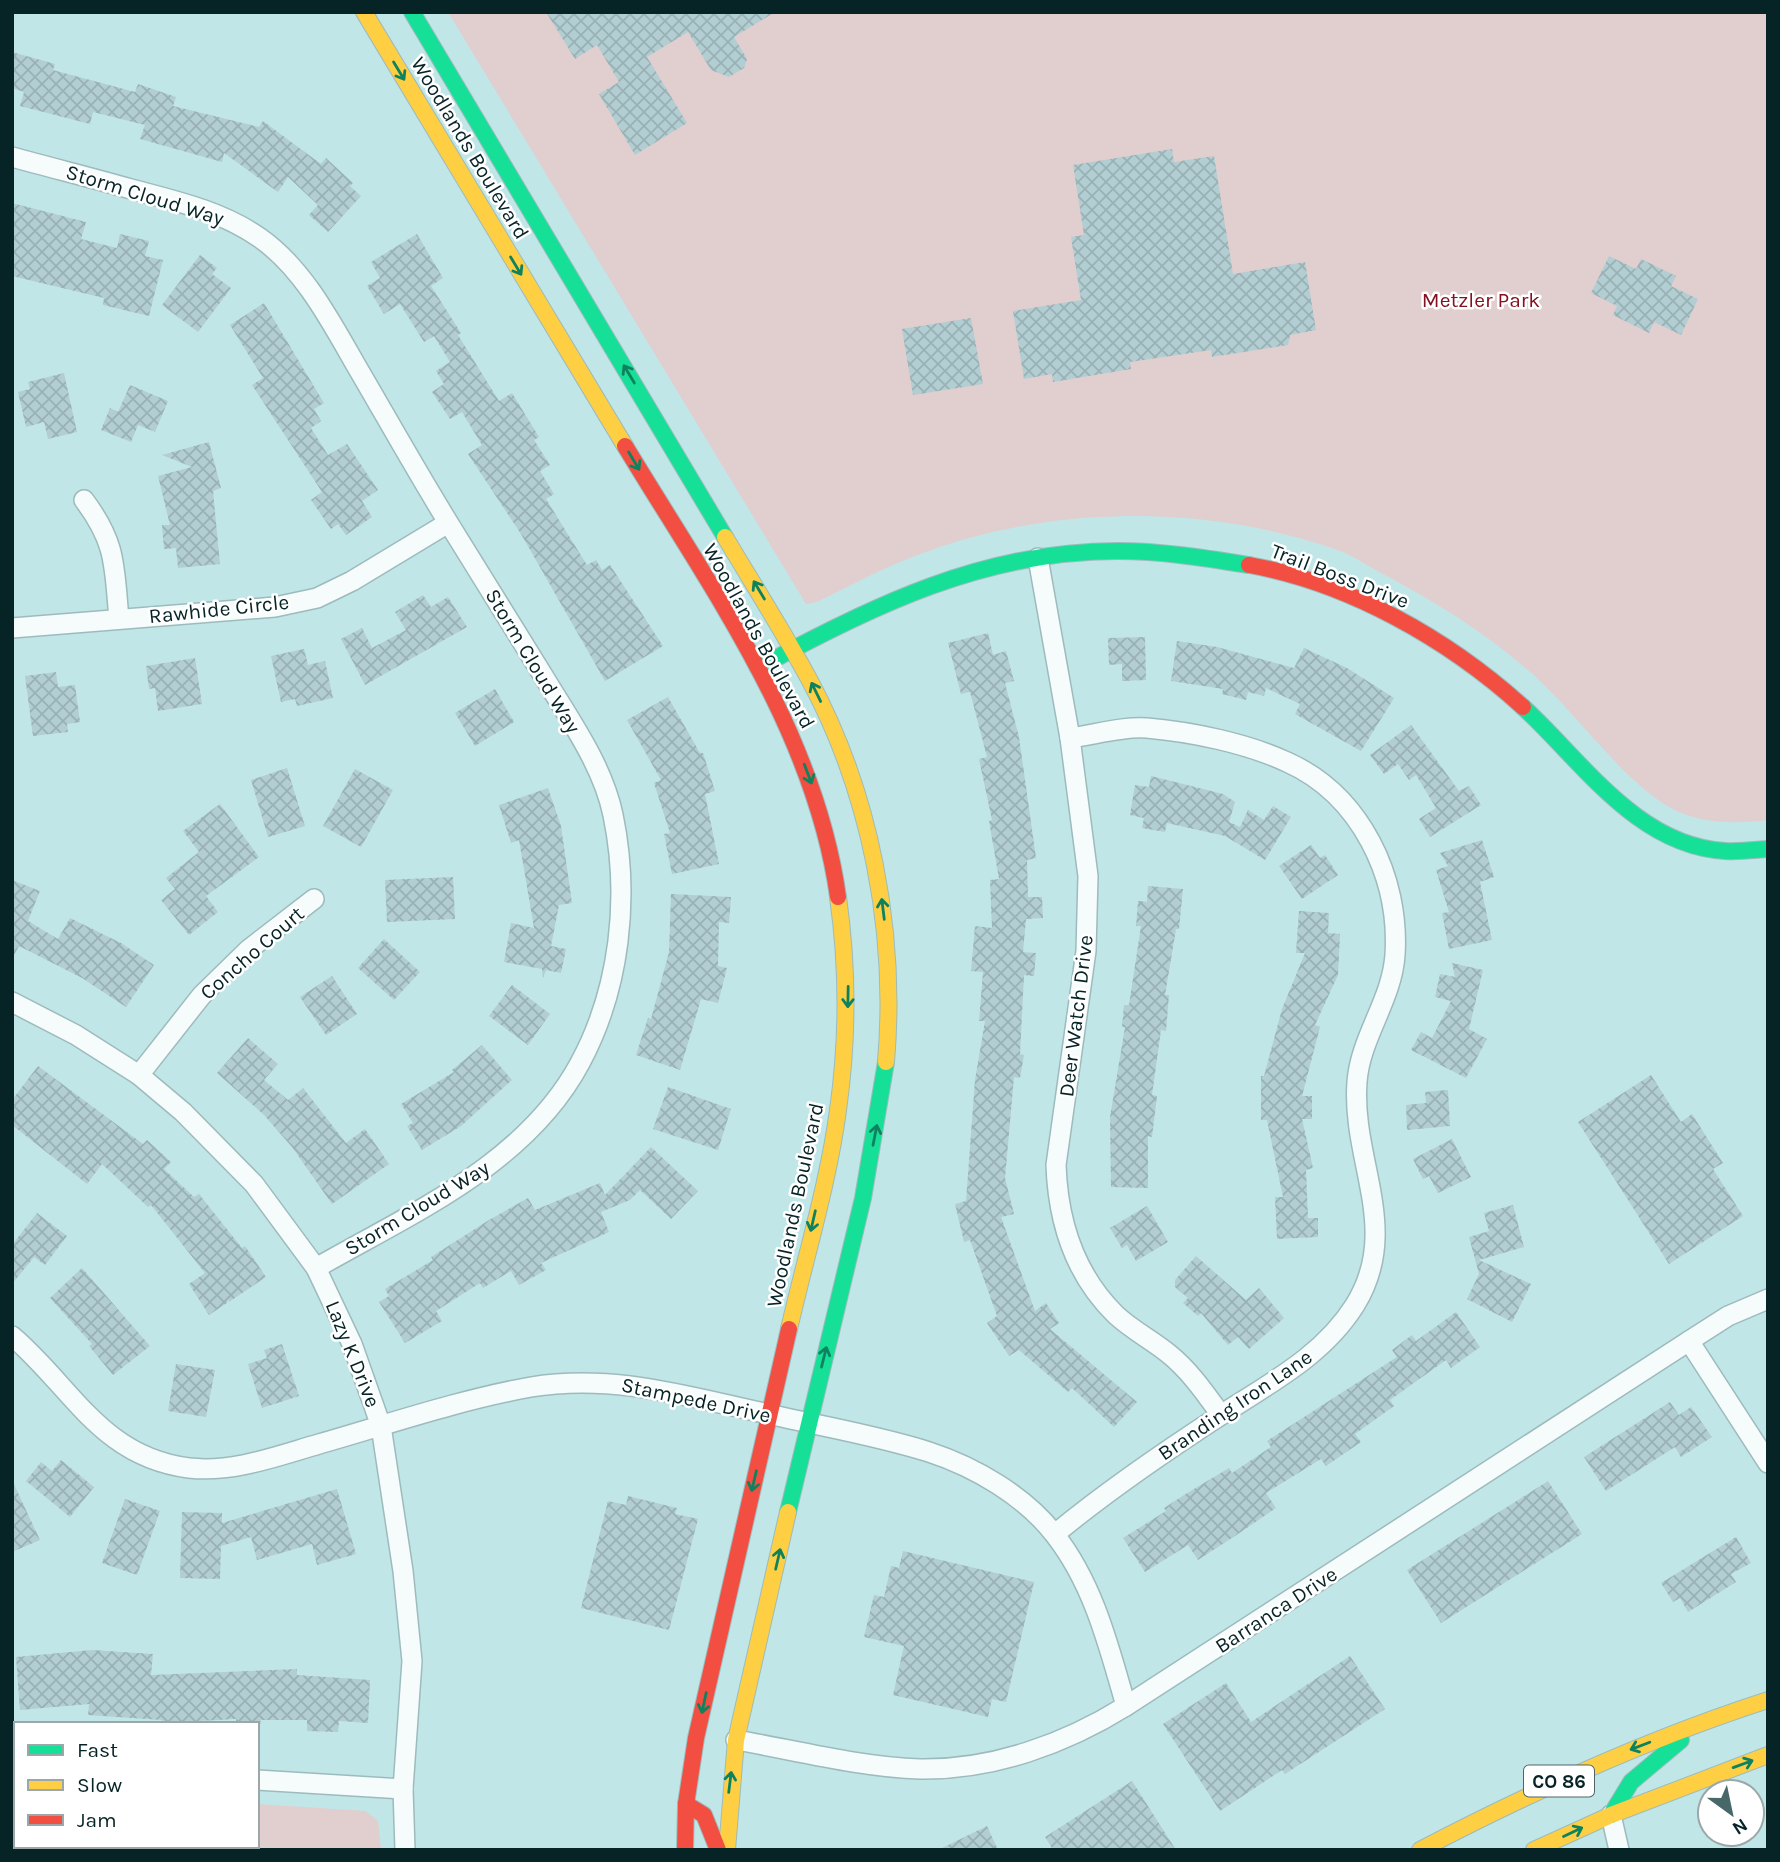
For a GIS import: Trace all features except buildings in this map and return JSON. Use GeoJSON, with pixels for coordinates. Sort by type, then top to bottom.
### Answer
{"type":"FeatureCollection","features":[{"type":"Feature","properties":{"kind":"main road","name":"Woodlands Boulevard"},"geometry":{"type":"LineString","coordinates":[[364,12],[758,668],[799,751],[821,816],[838,887],[848,982],[844,1070],[838,1113],[706,1690],[686,1804],[685,1850]]}},
{"type":"Feature","properties":{"kind":"main road","name":"Woodlands Boulevard"},"geometry":{"type":"LineString","coordinates":[[412,12],[793,649],[832,725],[860,802],[880,883],[888,975],[888,1038],[878,1122],[736,1740],[729,1796],[727,1850]]}},
{"type":"Feature","properties":{"kind":"main road","name":"Trail Boss Drive"},"geometry":{"type":"LineString","coordinates":[[758,668],[859,615],[918,590],[979,569],[1089,551],[1146,550],[1235,562],[1312,583],[1415,628],[1468,663],[1535,717],[1606,792],[1629,813],[1653,829],[1698,848],[1725,852],[1768,849]]}},
{"type":"Feature","properties":{"kind":"main road","name":"CO 86"},"geometry":{"type":"LineString","coordinates":[[1420,1850],[1503,1806],[1628,1751],[1768,1700]]}},
{"type":"Feature","properties":{"kind":"main road"},"geometry":{"type":"LineString","coordinates":[[1611,1815],[1618,1797],[1631,1783],[1704,1722]]}},
{"type":"Feature","properties":{"kind":"main road","name":"CO 86"},"geometry":{"type":"LineString","coordinates":[[1534,1850],[1611,1815],[1768,1755]]}},
{"type":"Feature","properties":{"kind":"main road"},"geometry":{"type":"LineString","coordinates":[[686,1804],[696,1806],[705,1815],[718,1850]]}},
{"type":"Feature","properties":{"kind":"street","name":"Storm Cloud Way"},"geometry":{"type":"LineString","coordinates":[[12,157],[215,213],[263,240],[288,263],[310,290],[448,523],[570,719],[600,778],[612,813],[619,867],[621,918],[613,970],[598,1025],[557,1101],[527,1133],[493,1162],[443,1195],[316,1268]]}},
{"type":"Feature","properties":{"kind":"street"},"geometry":{"type":"LineString","coordinates":[[84,500],[102,525],[113,551],[119,619]]}},
{"type":"Feature","properties":{"kind":"street","name":"Rawhide Circle"},"geometry":{"type":"LineString","coordinates":[[12,628],[275,607],[317,598],[352,581],[448,523]]}},
{"type":"Feature","properties":{"kind":"street","name":"Deer Watch Drive"},"geometry":{"type":"LineString","coordinates":[[1038,558],[1070,738],[1088,876],[1089,912],[1056,1165],[1065,1235],[1092,1287],[1117,1316],[1170,1354],[1194,1378],[1220,1415]]}},
{"type":"Feature","properties":{"kind":"street","name":"Branding Iron Lane"},"geometry":{"type":"LineString","coordinates":[[1055,1534],[1089,1506],[1220,1415],[1305,1362],[1331,1335],[1366,1284],[1375,1257],[1377,1234],[1358,1113],[1357,1081],[1363,1054],[1395,959],[1395,920],[1390,886],[1379,857],[1343,805],[1318,780],[1288,762],[1193,736],[1144,728],[1070,738]]}},
{"type":"Feature","properties":{"kind":"street","name":"Concho Court"},"geometry":{"type":"LineString","coordinates":[[139,1074],[202,995],[248,950],[314,899]]}},
{"type":"Feature","properties":{"kind":"street","name":"Lazy K Drive"},"geometry":{"type":"LineString","coordinates":[[12,1002],[76,1035],[139,1074],[192,1120],[254,1184],[316,1268],[352,1344],[381,1426],[403,1571],[412,1661],[403,1789],[405,1850]]}},
{"type":"Feature","properties":{"kind":"street","name":"Barranca Drive"},"geometry":{"type":"LineString","coordinates":[[736,1740],[919,1769],[958,1767],[1043,1747],[1077,1734],[1126,1706],[1728,1316],[1768,1299]]}},
{"type":"Feature","properties":{"kind":"street","name":"Stampede Drive"},"geometry":{"type":"LineString","coordinates":[[14,1341],[80,1410],[110,1437],[147,1458],[190,1468],[242,1466],[495,1394],[580,1382],[621,1382],[646,1387],[808,1423],[942,1458],[979,1475],[1019,1499],[1055,1534],[1094,1603],[1126,1706]]}},
{"type":"Feature","properties":{"kind":"street"},"geometry":{"type":"LineString","coordinates":[[1689,1341],[1768,1464]]}},
{"type":"Feature","properties":{"kind":"street"},"geometry":{"type":"LineString","coordinates":[[259,1780],[403,1789]]}},
{"type":"Feature","properties":{"kind":"street"},"geometry":{"type":"LineString","coordinates":[[1611,1815],[1619,1850]]}},
{"type":"Feature","properties":{"kind":"green space","name":"Metzler Park"},"geometry":{"type":"Polygon","coordinates":[[[448,12],[1768,12],[1768,820],[1705,820],[1669,807],[1632,778],[1541,682],[1491,640],[1439,606],[1353,557],[1293,536],[1241,525],[1187,518],[1079,518],[1025,525],[973,537],[923,553],[817,602],[806,604],[448,12]]]}},
{"type":"Feature","properties":{"kind":"green space"},"geometry":{"type":"Polygon","coordinates":[[[259,1804],[366,1811],[378,1821],[381,1850],[187,1850],[259,1848],[259,1804]]]}},
{"type":"Feature","properties":{"kind":"traffic: fast"},"geometry":{"type":"LineString","coordinates":[[412,12],[725,537]]}},
{"type":"Feature","properties":{"kind":"traffic: fast"},"geometry":{"type":"LineString","coordinates":[[758,668],[843,624],[930,586],[1021,561],[1068,553],[1134,551],[1249,565]]}},
{"type":"Feature","properties":{"kind":"traffic: fast"},"geometry":{"type":"LineString","coordinates":[[1523,707],[1613,797],[1665,834],[1693,846],[1725,851],[1768,849]]}},
{"type":"Feature","properties":{"kind":"traffic: fast"},"geometry":{"type":"LineString","coordinates":[[788,1512],[863,1198],[886,1062]]}},
{"type":"Feature","properties":{"kind":"traffic: fast"},"geometry":{"type":"LineString","coordinates":[[1611,1815],[1631,1782],[1681,1740]]}},
{"type":"Feature","properties":{"kind":"traffic: slow"},"geometry":{"type":"LineString","coordinates":[[364,12],[625,446]]}},
{"type":"Feature","properties":{"kind":"traffic: slow"},"geometry":{"type":"LineString","coordinates":[[725,537],[809,679],[831,723],[864,816],[883,914],[887,963],[886,1062]]}},
{"type":"Feature","properties":{"kind":"traffic: slow"},"geometry":{"type":"LineString","coordinates":[[789,1329],[829,1164],[841,1083],[846,1003],[838,897]]}},
{"type":"Feature","properties":{"kind":"traffic: slow"},"geometry":{"type":"LineString","coordinates":[[727,1850],[736,1740],[788,1512]]}},
{"type":"Feature","properties":{"kind":"traffic: slow"},"geometry":{"type":"LineString","coordinates":[[1420,1850],[1505,1807],[1635,1749],[1768,1700]]}},
{"type":"Feature","properties":{"kind":"traffic: slow"},"geometry":{"type":"LineString","coordinates":[[1534,1850],[1611,1815],[1768,1755]]}},
{"type":"Feature","properties":{"kind":"traffic: jam"},"geometry":{"type":"LineString","coordinates":[[625,446],[724,607],[783,718],[807,776],[826,835],[838,897]]}},
{"type":"Feature","properties":{"kind":"traffic: jam"},"geometry":{"type":"LineString","coordinates":[[1249,565],[1323,585],[1395,617],[1463,659],[1523,707]]}},
{"type":"Feature","properties":{"kind":"traffic: jam"},"geometry":{"type":"LineString","coordinates":[[685,1850],[686,1804],[696,1738],[789,1329]]}},
{"type":"Feature","properties":{"kind":"traffic: jam"},"geometry":{"type":"LineString","coordinates":[[686,1804],[704,1815],[718,1850]]}}]}
